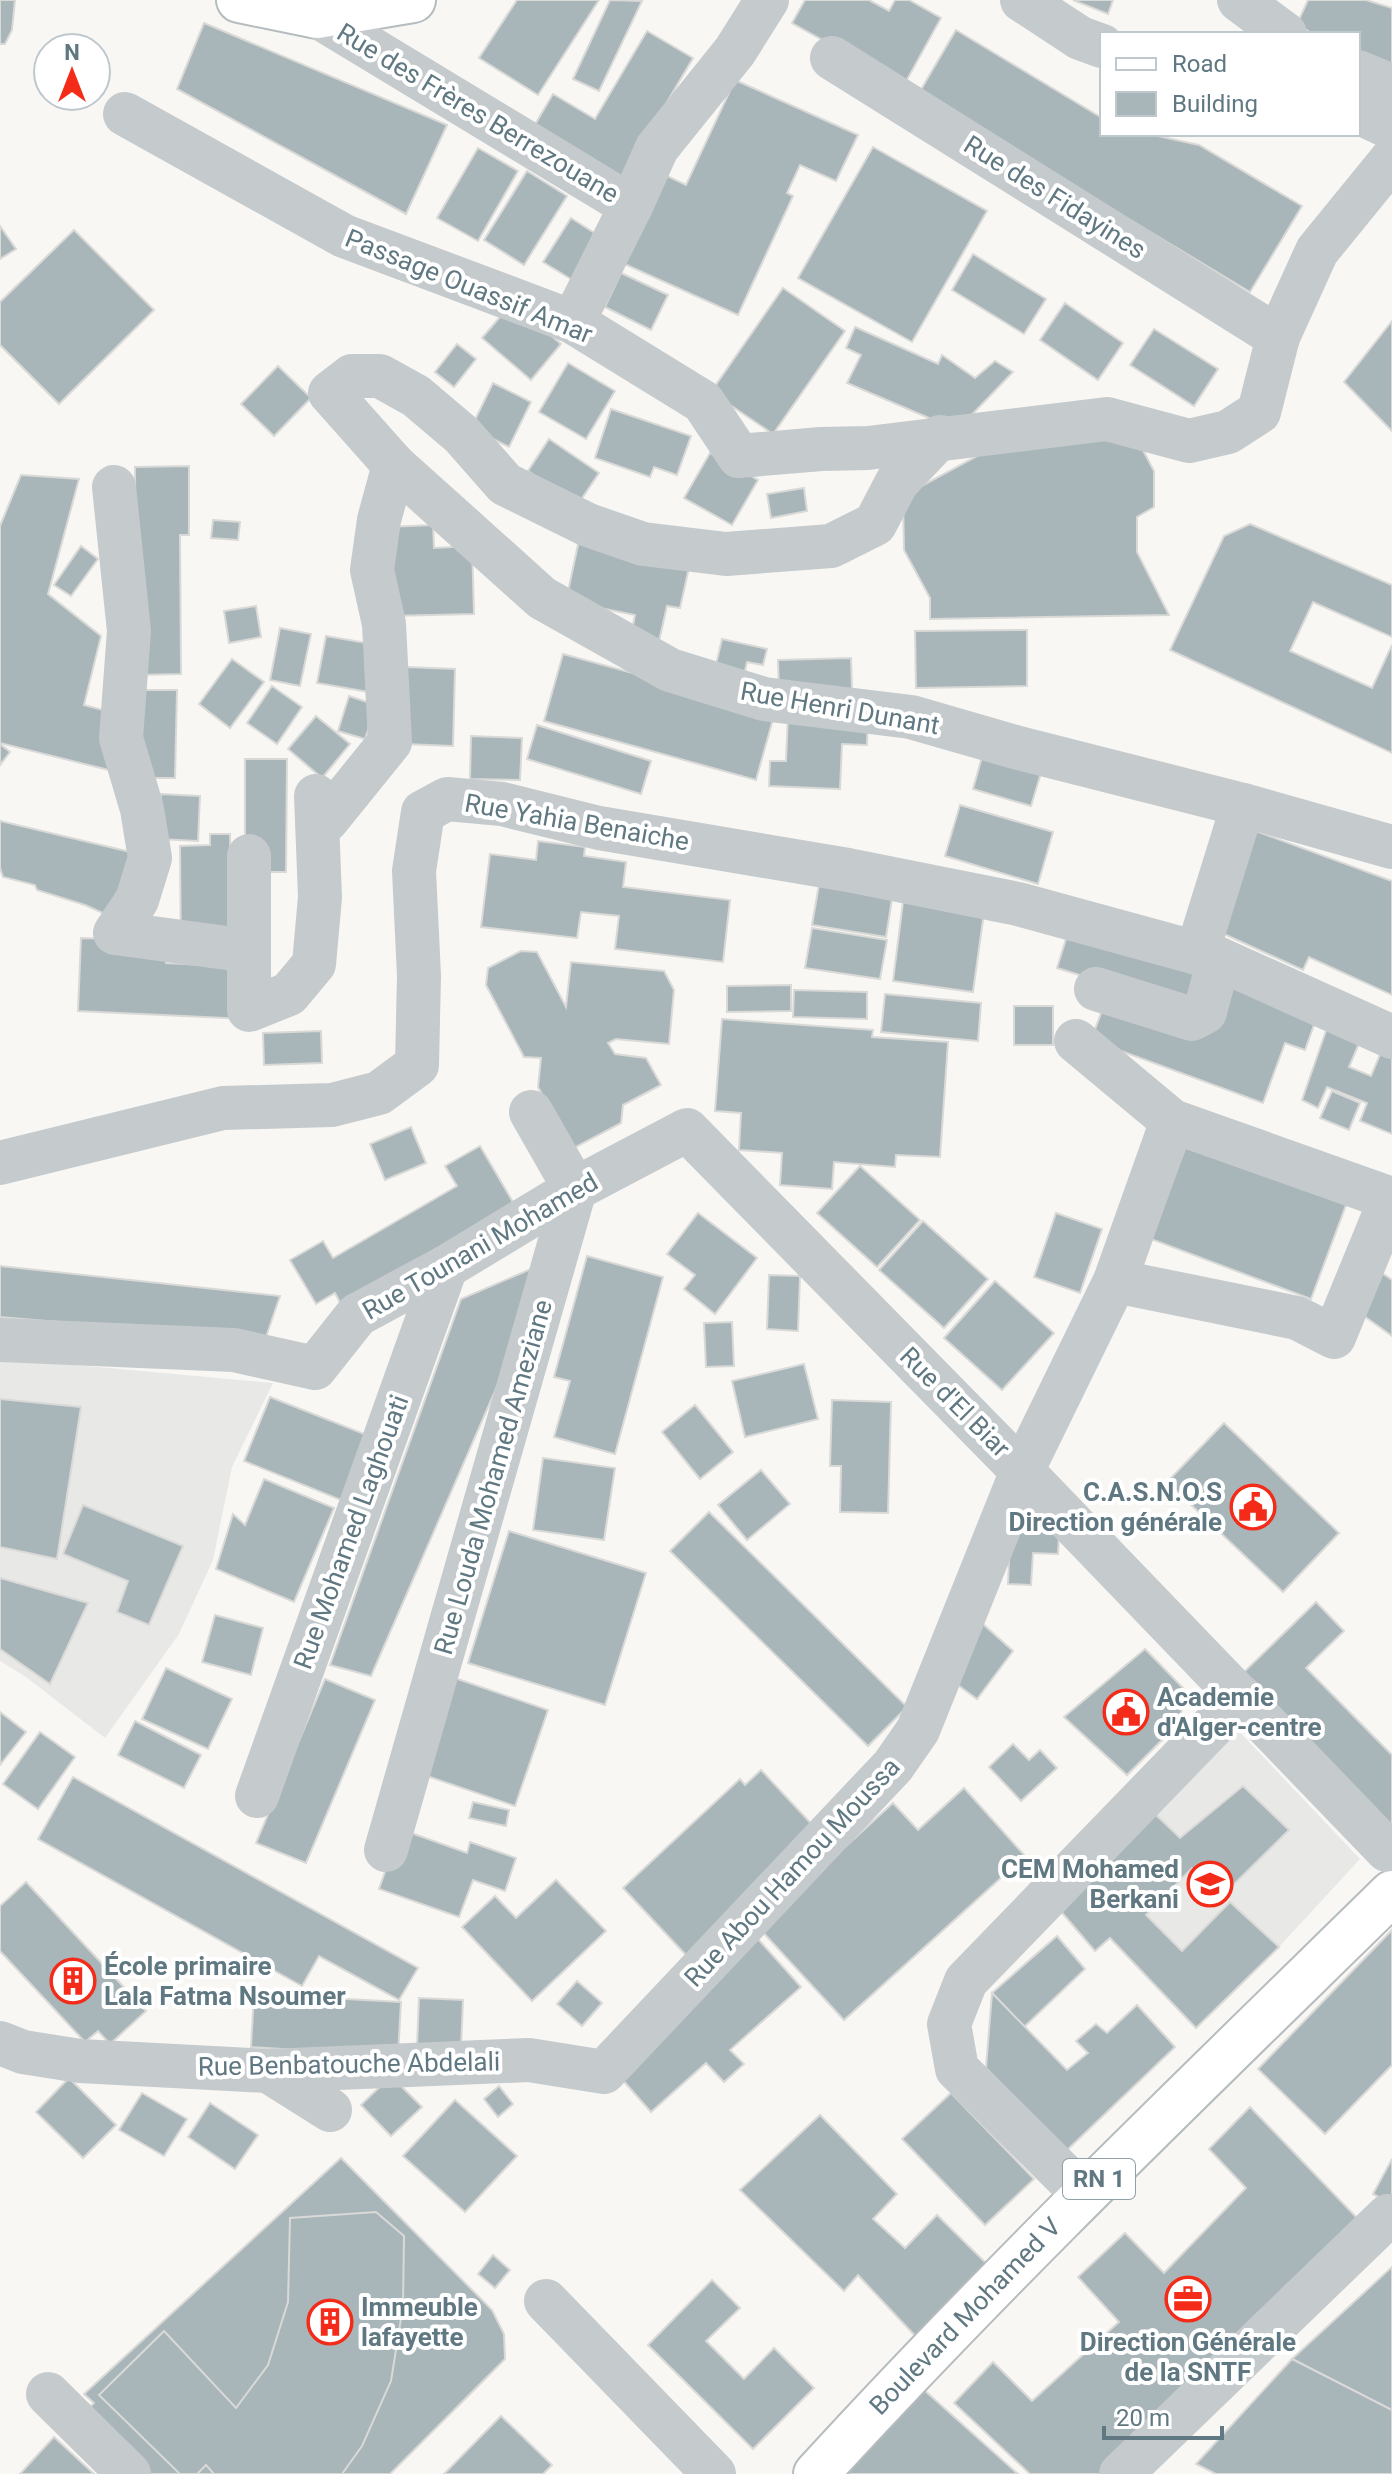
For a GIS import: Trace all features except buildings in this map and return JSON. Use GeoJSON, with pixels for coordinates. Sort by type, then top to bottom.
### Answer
{"type":"FeatureCollection","features":[{"type":"Feature","properties":{"kind":"main road"},"geometry":{"type":"LineString","coordinates":[[239,0],[331,8],[413,0]]}},
{"type":"Feature","properties":{"kind":"main road","name":"Boulevard Mohamed V"},"geometry":{"type":"LineString","coordinates":[[816,2474],[915,2366],[1083,2194],[1392,1893]]}},
{"type":"Feature","properties":{"kind":"street","name":"Rue des Frères Berrezouane"},"geometry":{"type":"LineString","coordinates":[[331,8],[631,206],[657,148],[735,51],[767,0]]}},
{"type":"Feature","properties":{"kind":"street"},"geometry":{"type":"LineString","coordinates":[[1022,0],[1080,38],[1100,45]]}},
{"type":"Feature","properties":{"kind":"street"},"geometry":{"type":"LineString","coordinates":[[1239,0],[1282,32]]}},
{"type":"Feature","properties":{"kind":"street","name":"Rue des Fidayines"},"geometry":{"type":"LineString","coordinates":[[832,58],[1278,337]]}},
{"type":"Feature","properties":{"kind":"street"},"geometry":{"type":"LineString","coordinates":[[1360,73],[1392,86]]}},
{"type":"Feature","properties":{"kind":"street"},"geometry":{"type":"LineString","coordinates":[[1360,113],[1392,128]]}},
{"type":"Feature","properties":{"kind":"street","name":"Passage Ouassif Amar"},"geometry":{"type":"LineString","coordinates":[[125,114],[344,236],[573,322],[703,402],[739,456],[868,448],[940,437]]}},
{"type":"Feature","properties":{"kind":"street"},"geometry":{"type":"LineString","coordinates":[[940,437],[1107,419],[1189,441],[1228,432],[1259,412],[1278,337],[1317,251],[1392,159]]}},
{"type":"Feature","properties":{"kind":"street"},"geometry":{"type":"LineString","coordinates":[[573,322],[631,206]]}},
{"type":"Feature","properties":{"kind":"street","name":"Rue Henri Dunant"},"geometry":{"type":"LineString","coordinates":[[940,437],[897,482],[875,524],[831,546],[726,554],[643,544],[588,525],[505,484],[462,435],[416,396],[380,376],[352,376],[330,393],[394,465],[542,598],[670,670],[764,699],[911,717],[1392,847]]}},
{"type":"Feature","properties":{"kind":"street"},"geometry":{"type":"LineString","coordinates":[[249,856],[249,1010],[289,994],[314,964],[320,897],[322,808],[390,742],[384,624],[372,570],[379,520],[394,465]]}},
{"type":"Feature","properties":{"kind":"street"},"geometry":{"type":"LineString","coordinates":[[114,487],[129,631],[121,738],[142,809],[150,858],[137,900],[115,933],[249,951]]}},
{"type":"Feature","properties":{"kind":"street","name":"Rue Yahia Benaiche"},"geometry":{"type":"LineString","coordinates":[[0,1163],[223,1108],[332,1105],[379,1093],[417,1065],[419,976],[414,871],[423,812],[447,799],[502,804],[599,828],[848,870],[1018,904],[1208,956],[1392,1037]]}},
{"type":"Feature","properties":{"kind":"street"},"geometry":{"type":"LineString","coordinates":[[1096,989],[1192,1019],[1205,1012],[1208,956],[1243,805]]}},
{"type":"Feature","properties":{"kind":"street"},"geometry":{"type":"LineString","coordinates":[[1076,1041],[1172,1121],[1392,1198],[1334,1337],[1297,1318],[1115,1281]]}},
{"type":"Feature","properties":{"kind":"street"},"geometry":{"type":"LineString","coordinates":[[531,1112],[575,1189]]}},
{"type":"Feature","properties":{"kind":"street","name":"Rue Abou Hamou Moussa"},"geometry":{"type":"LineString","coordinates":[[604,2072],[893,1766],[918,1730],[1022,1471],[1115,1281],[1172,1121]]}},
{"type":"Feature","properties":{"kind":"street","name":"Rue Tounani Mohamed"},"geometry":{"type":"LineString","coordinates":[[0,1340],[234,1350],[315,1368],[357,1315],[446,1267],[575,1189],[687,1130]]}},
{"type":"Feature","properties":{"kind":"street","name":"Rue d'El Biar"},"geometry":{"type":"LineString","coordinates":[[687,1130],[1022,1471],[1387,1850]]}},
{"type":"Feature","properties":{"kind":"street","name":"Rue Louda Mohamed Ameziane"},"geometry":{"type":"LineString","coordinates":[[386,1850],[575,1189]]}},
{"type":"Feature","properties":{"kind":"street","name":"Rue Mohamed Laghouati"},"geometry":{"type":"LineString","coordinates":[[257,1796],[446,1267]]}},
{"type":"Feature","properties":{"kind":"street"},"geometry":{"type":"LineString","coordinates":[[1083,2194],[957,2069],[949,2024],[966,1981],[1241,1697]]}},
{"type":"Feature","properties":{"kind":"street","name":"Rue Benbatouche Abdelali"},"geometry":{"type":"LineString","coordinates":[[0,2043],[23,2052],[80,2061],[268,2071],[529,2060],[604,2072]]}},
{"type":"Feature","properties":{"kind":"street"},"geometry":{"type":"LineString","coordinates":[[268,2071],[330,2110]]}},
{"type":"Feature","properties":{"kind":"street"},"geometry":{"type":"LineString","coordinates":[[1133,2471],[1390,2218]]}},
{"type":"Feature","properties":{"kind":"street"},"geometry":{"type":"LineString","coordinates":[[546,2301],[714,2474]]}},
{"type":"Feature","properties":{"kind":"street"},"geometry":{"type":"LineString","coordinates":[[48,2394],[129,2474]]}},
{"type":"Feature","properties":{"kind":"shaded area"},"geometry":{"type":"Polygon","coordinates":[[[0,1360],[273,1383],[232,1467],[213,1560],[179,1634],[105,1738],[26,1677],[0,1661],[0,1360]]]}},
{"type":"Feature","properties":{"kind":"shaded area","name":"CEM Mohamed Berkani"},"geometry":{"type":"Polygon","coordinates":[[[1235,1727],[1360,1859],[1279,1947],[1196,2028],[1111,1938],[1095,1951],[1058,1908],[1235,1727]]]}},
{"type":"Feature","properties":{"kind":"place","name":"C.A.S.N.O.S Direction générale"},"geometry":{"type":"Point","coordinates":[1253,1507]}},
{"type":"Feature","properties":{"kind":"place","name":"Academie d'Alger-centre"},"geometry":{"type":"Point","coordinates":[1126,1712]}},
{"type":"Feature","properties":{"kind":"place","name":"CEM Mohamed Berkani"},"geometry":{"type":"Point","coordinates":[1210,1884]}},
{"type":"Feature","properties":{"kind":"place","name":"École primaire Lala Fatma Nsoumer"},"geometry":{"type":"Point","coordinates":[73,1981]}},
{"type":"Feature","properties":{"kind":"place","name":"Direction Générale de la SNTF"},"geometry":{"type":"Point","coordinates":[1188,2299]}},
{"type":"Feature","properties":{"kind":"place","name":"Immeuble lafayette"},"geometry":{"type":"Point","coordinates":[330,2322]}}]}
